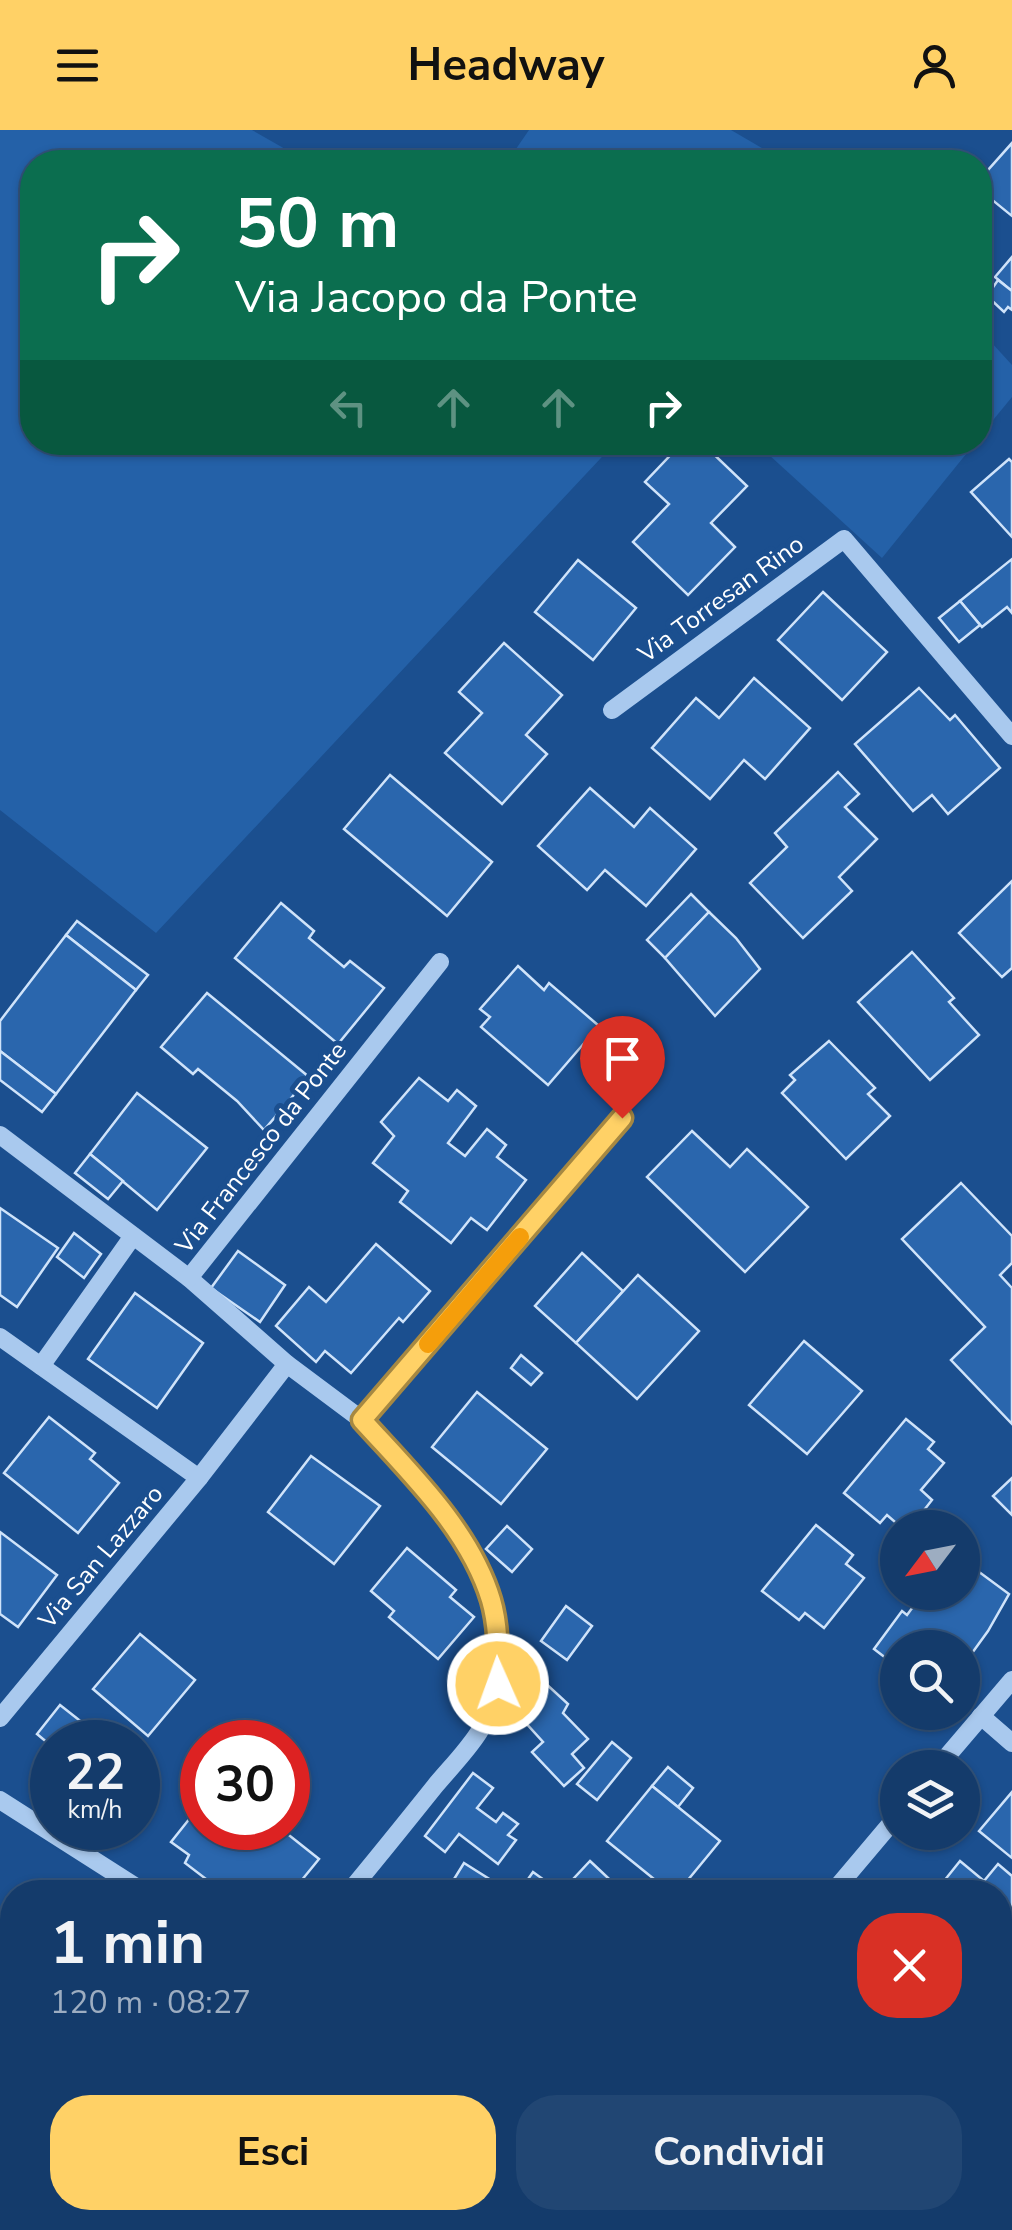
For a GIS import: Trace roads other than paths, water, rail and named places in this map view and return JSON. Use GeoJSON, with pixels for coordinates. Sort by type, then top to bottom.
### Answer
{"type":"FeatureCollection","features":[{"type":"Feature","properties":{"kind":"street","name":"Via Torresan Rino"},"geometry":{"type":"LineString","coordinates":[[612,710],[844,539],[1012,736]]}},
{"type":"Feature","properties":{"kind":"street","name":"Via Francesco da Ponte"},"geometry":{"type":"LineString","coordinates":[[41,1366],[133,1236],[189,1278],[440,962]]}},
{"type":"Feature","properties":{"kind":"street"},"geometry":{"type":"LineString","coordinates":[[362,1420],[622,1118]]}},
{"type":"Feature","properties":{"kind":"street"},"geometry":{"type":"LineString","coordinates":[[0,1135],[133,1236]]}},
{"type":"Feature","properties":{"kind":"street"},"geometry":{"type":"LineString","coordinates":[[189,1278],[287,1364],[362,1420],[409,1472],[466,1546],[491,1600],[498,1645],[498,1684],[478,1733],[359,1880]]}},
{"type":"Feature","properties":{"kind":"street","name":"Via San Lazzaro"},"geometry":{"type":"LineString","coordinates":[[0,1337],[200,1478],[0,1718]]}},
{"type":"Feature","properties":{"kind":"street"},"geometry":{"type":"LineString","coordinates":[[200,1478],[287,1364]]}},
{"type":"Feature","properties":{"kind":"street"},"geometry":{"type":"LineString","coordinates":[[952,1750],[1012,1680]]}},
{"type":"Feature","properties":{"kind":"street"},"geometry":{"type":"LineString","coordinates":[[981,1716],[1012,1743]]}},
{"type":"Feature","properties":{"kind":"street"},"geometry":{"type":"LineString","coordinates":[[0,1800],[125,1880]]}},
{"type":"Feature","properties":{"kind":"street"},"geometry":{"type":"LineString","coordinates":[[843,1880],[880,1836]]}}]}
